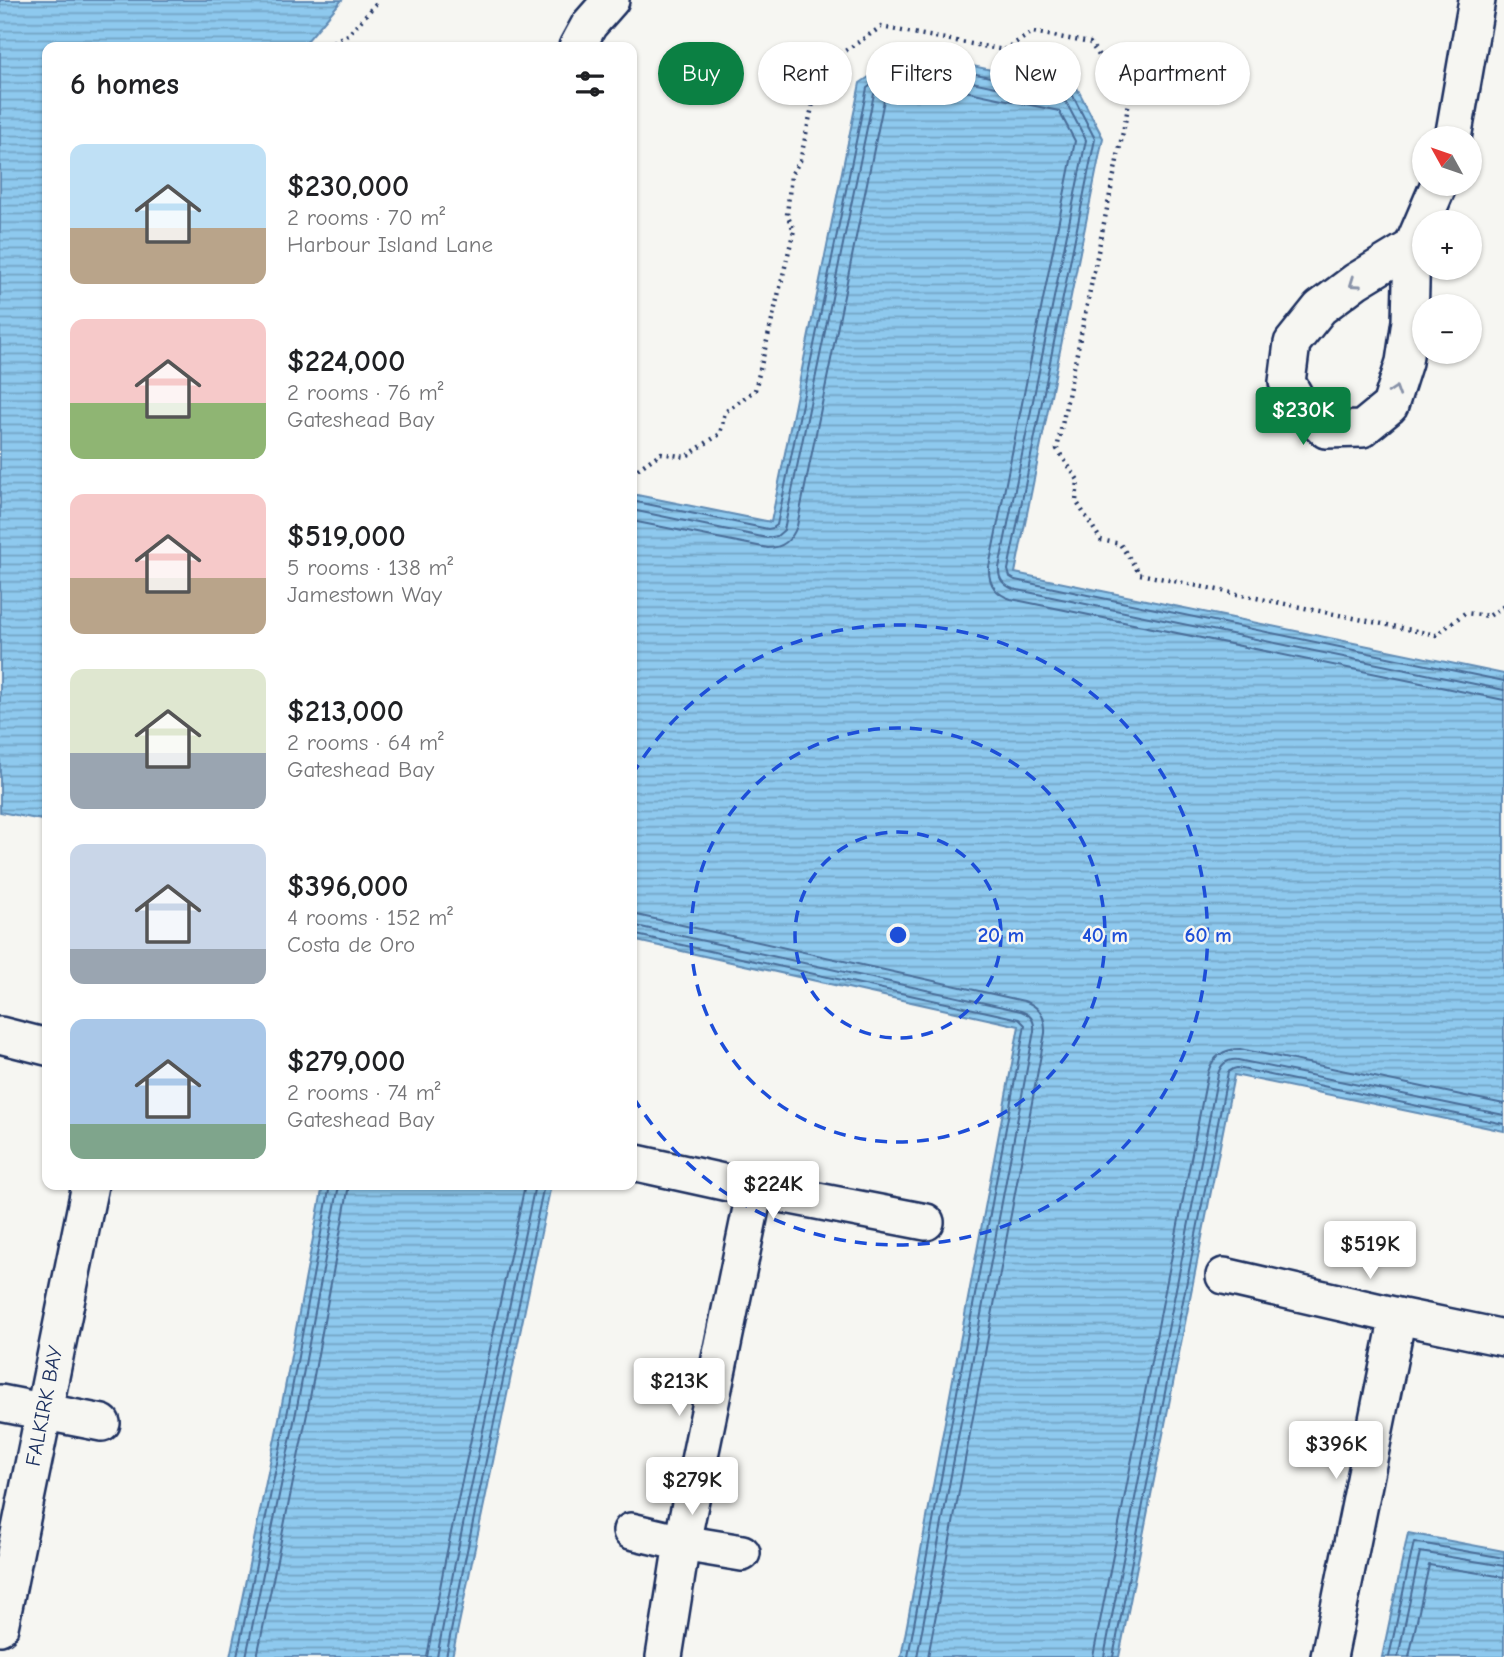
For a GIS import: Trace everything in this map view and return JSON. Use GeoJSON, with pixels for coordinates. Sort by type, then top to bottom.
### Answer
{"type":"FeatureCollection","features":[{"type":"Feature","properties":{"kind":"street"},"geometry":{"type":"LineString","coordinates":[[580,42],[589,25],[611,0]]}},
{"type":"Feature","properties":{"kind":"street"},"geometry":{"type":"LineString","coordinates":[[1455,126],[1477,0]]}},
{"type":"Feature","properties":{"kind":"street"},"geometry":{"type":"LineString","coordinates":[[1412,247],[1410,321],[1404,362],[1390,406],[1362,429],[1326,430],[1300,405],[1287,382],[1293,343],[1320,308],[1356,281],[1412,247]]}},
{"type":"Feature","properties":{"kind":"street"},"geometry":{"type":"LineString","coordinates":[[0,1035],[42,1046]]}},
{"type":"Feature","properties":{"kind":"street"},"geometry":{"type":"LineString","coordinates":[[637,1163],[926,1222]]}},
{"type":"Feature","properties":{"kind":"street"},"geometry":{"type":"LineString","coordinates":[[664,1657],[682,1544],[755,1189]]}},
{"type":"Feature","properties":{"kind":"street","name":"FALKIRK BAY"},"geometry":{"type":"LineString","coordinates":[[0,1627],[88,1190]]}},
{"type":"Feature","properties":{"kind":"street"},"geometry":{"type":"LineString","coordinates":[[1224,1276],[1504,1338]]}},
{"type":"Feature","properties":{"kind":"street"},"geometry":{"type":"LineString","coordinates":[[1329,1657],[1398,1316]]}},
{"type":"Feature","properties":{"kind":"street"},"geometry":{"type":"LineString","coordinates":[[0,1403],[102,1423]]}},
{"type":"Feature","properties":{"kind":"street"},"geometry":{"type":"LineString","coordinates":[[631,1531],[682,1544],[741,1553]]}},
{"type":"Feature","properties":{"kind":"path"},"geometry":{"type":"LineString","coordinates":[[333,42],[348,34],[379,0]]}},
{"type":"Feature","properties":{"kind":"path"},"geometry":{"type":"LineString","coordinates":[[637,470],[661,453],[685,457],[720,434],[725,412],[755,390],[794,230],[787,215],[791,175],[800,161],[821,67],[881,27],[1004,50],[1033,32],[1090,43],[1130,98],[1057,449],[1078,480],[1076,501],[1101,540],[1121,544],[1140,574],[1436,635],[1465,613],[1489,616],[1504,606]]}},
{"type":"Feature","properties":{"kind":"water"},"geometry":{"type":"Polygon","coordinates":[[[0,0],[342,0],[306,42],[42,42],[42,820],[0,812],[0,0]]]}},
{"type":"Feature","properties":{"kind":"water"},"geometry":{"type":"Polygon","coordinates":[[[976,67],[990,70],[990,105],[1081,105],[1081,96],[1103,138],[1015,573],[1504,674],[1504,1131],[1234,1075],[1119,1657],[901,1657],[1019,1026],[637,941],[637,495],[771,522],[860,83],[866,79],[866,105],[976,105],[976,67]]]}},
{"type":"Feature","properties":{"kind":"water"},"geometry":{"type":"Polygon","coordinates":[[[322,1190],[550,1190],[452,1657],[230,1657],[322,1190]]]}},
{"type":"Feature","properties":{"kind":"water"},"geometry":{"type":"Polygon","coordinates":[[[1408,1533],[1504,1551],[1504,1657],[1382,1657],[1408,1533]]]}}]}
